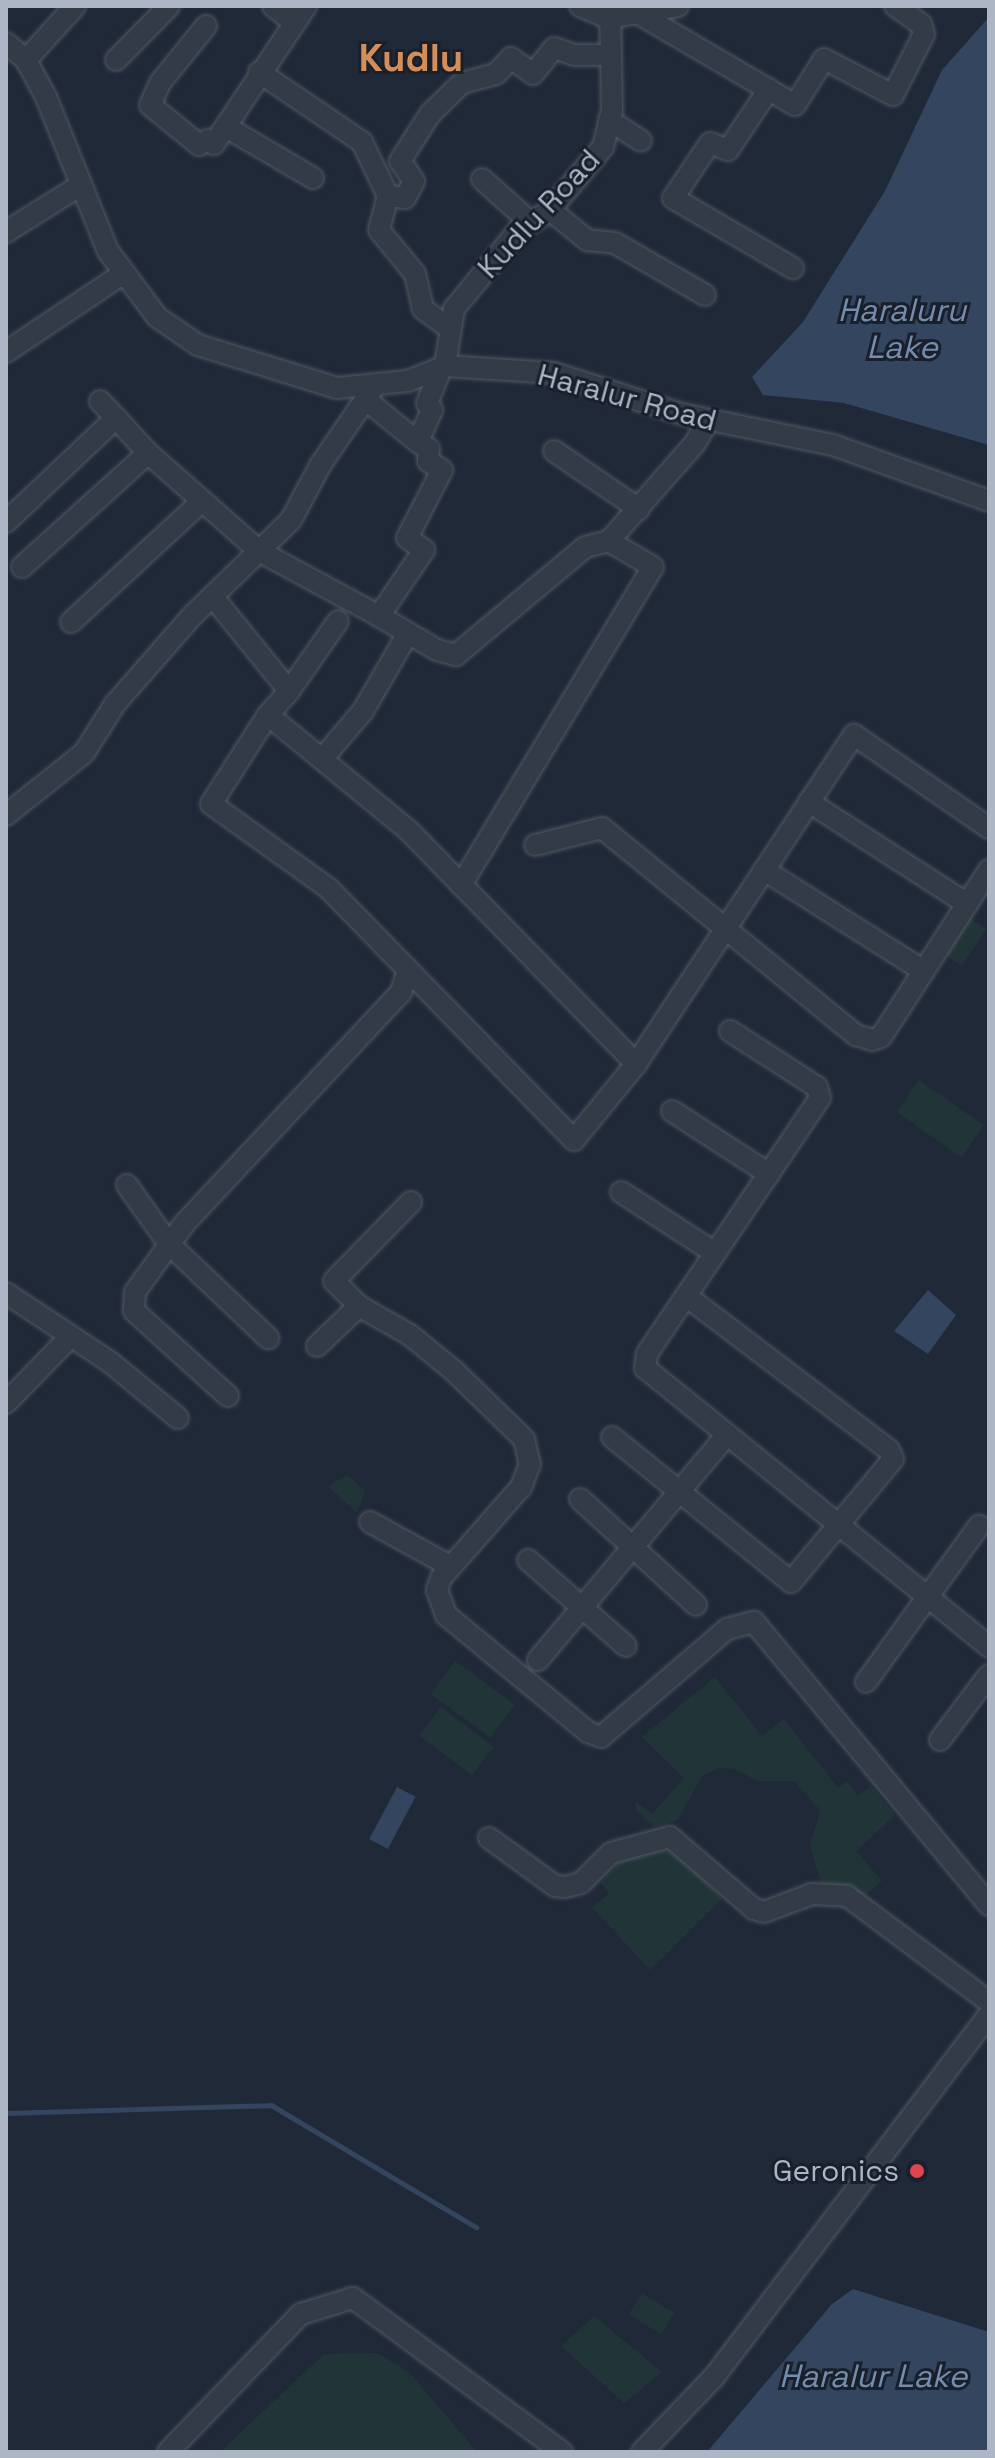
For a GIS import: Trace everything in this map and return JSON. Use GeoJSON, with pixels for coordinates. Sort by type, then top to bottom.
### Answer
{"type":"FeatureCollection","features":[{"type":"Feature","properties":{"kind":"street"},"geometry":{"type":"LineString","coordinates":[[26,60],[75,6]]}},
{"type":"Feature","properties":{"kind":"street"},"geometry":{"type":"LineString","coordinates":[[116,60],[169,6]]}},
{"type":"Feature","properties":{"kind":"street"},"geometry":{"type":"LineString","coordinates":[[206,26],[160,83],[150,105],[199,145],[208,140],[214,144],[299,13],[273,6]]}},
{"type":"Feature","properties":{"kind":"street"},"geometry":{"type":"LineString","coordinates":[[580,6],[641,15],[678,6]]}},
{"type":"Feature","properties":{"kind":"street"},"geometry":{"type":"LineString","coordinates":[[641,15],[795,105],[824,59],[893,95],[924,34],[921,24],[895,6]]}},
{"type":"Feature","properties":{"kind":"street","name":"Kudlu Road"},"geometry":{"type":"LineString","coordinates":[[418,442],[432,410],[427,403],[442,368],[454,309],[530,222],[550,210],[603,147],[609,120],[609,12]]}},
{"type":"Feature","properties":{"kind":"street","name":"Haralur Road"},"geometry":{"type":"LineString","coordinates":[[6,43],[26,60],[108,251],[157,317],[198,345],[337,388],[369,394],[442,368],[554,373],[708,421],[833,445],[989,501]]}},
{"type":"Feature","properties":{"kind":"street"},"geometry":{"type":"LineString","coordinates":[[388,196],[405,198],[414,181],[400,161],[430,114],[462,83],[496,74],[511,58],[533,74],[554,48],[574,55],[609,55]]}},
{"type":"Feature","properties":{"kind":"street"},"geometry":{"type":"LineString","coordinates":[[259,72],[362,142],[388,196],[379,230],[415,274],[423,309],[451,329]]}},
{"type":"Feature","properties":{"kind":"street"},"geometry":{"type":"LineString","coordinates":[[769,89],[728,150],[710,143],[673,198],[793,268]]}},
{"type":"Feature","properties":{"kind":"street"},"geometry":{"type":"LineString","coordinates":[[609,120],[641,141]]}},
{"type":"Feature","properties":{"kind":"street"},"geometry":{"type":"LineString","coordinates":[[226,127],[313,178]]}},
{"type":"Feature","properties":{"kind":"street"},"geometry":{"type":"LineString","coordinates":[[482,179],[530,222]]}},
{"type":"Feature","properties":{"kind":"street"},"geometry":{"type":"LineString","coordinates":[[6,232],[81,185]]}},
{"type":"Feature","properties":{"kind":"street"},"geometry":{"type":"LineString","coordinates":[[550,210],[587,240],[615,243],[705,295]]}},
{"type":"Feature","properties":{"kind":"street"},"geometry":{"type":"LineString","coordinates":[[6,352],[124,273]]}},
{"type":"Feature","properties":{"kind":"street"},"geometry":{"type":"LineString","coordinates":[[6,815],[84,753],[115,704],[213,597],[291,520],[369,394],[429,449],[428,461],[442,470],[407,538],[424,550],[379,616]]}},
{"type":"Feature","properties":{"kind":"street"},"geometry":{"type":"LineString","coordinates":[[100,401],[148,453],[259,551],[408,633],[456,655],[585,547],[609,541],[639,509],[708,421]]}},
{"type":"Feature","properties":{"kind":"street"},"geometry":{"type":"LineString","coordinates":[[6,522],[116,418]]}},
{"type":"Feature","properties":{"kind":"street"},"geometry":{"type":"LineString","coordinates":[[554,451],[639,509]]}},
{"type":"Feature","properties":{"kind":"street"},"geometry":{"type":"LineString","coordinates":[[22,567],[148,453]]}},
{"type":"Feature","properties":{"kind":"street"},"geometry":{"type":"LineString","coordinates":[[71,622],[201,502]]}},
{"type":"Feature","properties":{"kind":"street"},"geometry":{"type":"LineString","coordinates":[[461,885],[653,567],[609,541]]}},
{"type":"Feature","properties":{"kind":"street"},"geometry":{"type":"LineString","coordinates":[[213,597],[289,691]]}},
{"type":"Feature","properties":{"kind":"street"},"geometry":{"type":"LineString","coordinates":[[338,621],[289,691],[268,715],[211,804],[310,873],[574,1140],[636,1064],[854,735],[989,828]]}},
{"type":"Feature","properties":{"kind":"street"},"geometry":{"type":"LineString","coordinates":[[322,759],[363,711],[408,633]]}},
{"type":"Feature","properties":{"kind":"street"},"geometry":{"type":"LineString","coordinates":[[268,715],[408,830],[636,1064]]}},
{"type":"Feature","properties":{"kind":"street"},"geometry":{"type":"LineString","coordinates":[[809,802],[967,904]]}},
{"type":"Feature","properties":{"kind":"street"},"geometry":{"type":"LineString","coordinates":[[535,845],[602,828],[856,1035],[872,1040],[881,1037],[989,870]]}},
{"type":"Feature","properties":{"kind":"street"},"geometry":{"type":"LineString","coordinates":[[764,870],[924,971]]}},
{"type":"Feature","properties":{"kind":"street"},"geometry":{"type":"LineString","coordinates":[[228,1396],[134,1311],[135,1292],[169,1244],[271,1126],[401,992],[408,970]]}},
{"type":"Feature","properties":{"kind":"street"},"geometry":{"type":"LineString","coordinates":[[730,1031],[820,1092],[769,1174],[647,1354],[645,1368],[989,1647]]}},
{"type":"Feature","properties":{"kind":"street"},"geometry":{"type":"LineString","coordinates":[[672,1111],[769,1174]]}},
{"type":"Feature","properties":{"kind":"street"},"geometry":{"type":"LineString","coordinates":[[127,1185],[169,1244],[268,1338]]}},
{"type":"Feature","properties":{"kind":"street"},"geometry":{"type":"LineString","coordinates":[[621,1192],[715,1253]]}},
{"type":"Feature","properties":{"kind":"street"},"geometry":{"type":"LineString","coordinates":[[411,1202],[334,1281],[359,1306],[421,1344],[524,1439],[528,1477],[450,1566],[437,1590],[446,1615],[594,1736],[613,1730],[727,1629],[754,1622],[989,1905]]}},
{"type":"Feature","properties":{"kind":"street"},"geometry":{"type":"LineString","coordinates":[[6,1293],[71,1336],[178,1418]]}},
{"type":"Feature","properties":{"kind":"street"},"geometry":{"type":"LineString","coordinates":[[612,1437],[791,1582],[841,1527],[893,1454],[686,1296]]}},
{"type":"Feature","properties":{"kind":"street"},"geometry":{"type":"LineString","coordinates":[[317,1346],[359,1306]]}},
{"type":"Feature","properties":{"kind":"street"},"geometry":{"type":"LineString","coordinates":[[6,1403],[71,1336]]}},
{"type":"Feature","properties":{"kind":"street"},"geometry":{"type":"LineString","coordinates":[[538,1660],[727,1435]]}},
{"type":"Feature","properties":{"kind":"street"},"geometry":{"type":"LineString","coordinates":[[580,1499],[696,1605]]}},
{"type":"Feature","properties":{"kind":"street"},"geometry":{"type":"LineString","coordinates":[[370,1522],[450,1566]]}},
{"type":"Feature","properties":{"kind":"street"},"geometry":{"type":"LineString","coordinates":[[866,1682],[979,1526]]}},
{"type":"Feature","properties":{"kind":"street"},"geometry":{"type":"LineString","coordinates":[[528,1560],[626,1646]]}},
{"type":"Feature","properties":{"kind":"street"},"geometry":{"type":"LineString","coordinates":[[940,1740],[989,1675]]}},
{"type":"Feature","properties":{"kind":"street"},"geometry":{"type":"LineString","coordinates":[[489,1838],[555,1886],[565,1887],[581,1883],[611,1853],[670,1837],[754,1909],[764,1912],[812,1894],[847,1896],[989,2002]]}},
{"type":"Feature","properties":{"kind":"street"},"geometry":{"type":"LineString","coordinates":[[642,2452],[714,2377],[989,2015]]}},
{"type":"Feature","properties":{"kind":"street"},"geometry":{"type":"LineString","coordinates":[[168,2452],[301,2314],[353,2298],[562,2452]]}},
{"type":"Feature","properties":{"kind":"green space"},"geometry":{"type":"Polygon","coordinates":[[[968,917],[986,929],[962,966],[943,953],[968,917]]]}},
{"type":"Feature","properties":{"kind":"green space"},"geometry":{"type":"Polygon","coordinates":[[[919,1080],[984,1125],[961,1157],[897,1112],[919,1080]]]}},
{"type":"Feature","properties":{"kind":"green space"},"geometry":{"type":"Polygon","coordinates":[[[347,1475],[365,1490],[357,1513],[328,1486],[347,1475]]]}},
{"type":"Feature","properties":{"kind":"green space"},"geometry":{"type":"Polygon","coordinates":[[[455,1661],[515,1704],[491,1738],[431,1694],[455,1661]]]}},
{"type":"Feature","properties":{"kind":"green space"},"geometry":{"type":"Polygon","coordinates":[[[715,1677],[762,1736],[784,1719],[838,1788],[847,1781],[858,1795],[871,1786],[895,1815],[856,1851],[882,1881],[863,1897],[849,1888],[821,1883],[810,1846],[820,1810],[794,1781],[758,1781],[734,1769],[719,1768],[702,1776],[678,1820],[654,1827],[636,1810],[635,1801],[652,1814],[684,1778],[642,1737],[715,1677]]]}},
{"type":"Feature","properties":{"kind":"green space"},"geometry":{"type":"Polygon","coordinates":[[[441,1707],[494,1747],[472,1775],[419,1736],[441,1707]]]}},
{"type":"Feature","properties":{"kind":"green space"},"geometry":{"type":"Polygon","coordinates":[[[646,1851],[666,1851],[684,1858],[722,1899],[650,1970],[592,1907],[609,1894],[601,1883],[616,1865],[646,1851]]]}},
{"type":"Feature","properties":{"kind":"green space"},"geometry":{"type":"Polygon","coordinates":[[[642,2293],[674,2313],[661,2334],[629,2314],[642,2293]]]}},
{"type":"Feature","properties":{"kind":"green space"},"geometry":{"type":"Polygon","coordinates":[[[594,2316],[662,2372],[624,2403],[561,2346],[594,2316]]]}},
{"type":"Feature","properties":{"kind":"green space"},"geometry":{"type":"Polygon","coordinates":[[[377,2353],[409,2372],[477,2452],[220,2452],[324,2354],[377,2353]]]}},
{"type":"Feature","properties":{"kind":"water","name":"Haraluru Lake"},"geometry":{"type":"Polygon","coordinates":[[[989,17],[989,445],[844,403],[763,395],[752,377],[803,322],[885,191],[942,70],[989,17]]]}},
{"type":"Feature","properties":{"kind":"water"},"geometry":{"type":"Polygon","coordinates":[[[928,1290],[956,1315],[928,1354],[894,1331],[928,1290]]]}},
{"type":"Feature","properties":{"kind":"water"},"geometry":{"type":"Polygon","coordinates":[[[397,1787],[416,1797],[388,1849],[369,1839],[397,1787]]]}},
{"type":"Feature","properties":{"kind":"water","name":"Haralur Lake"},"geometry":{"type":"Polygon","coordinates":[[[853,2289],[989,2332],[989,2452],[707,2452],[832,2304],[853,2289]]]}},
{"type":"Feature","properties":{"kind":"waterway"},"geometry":{"type":"LineString","coordinates":[[6,2113],[271,2105],[476,2227]]}},
{"type":"Feature","properties":{"kind":"place","name":"Geronics"},"geometry":{"type":"Point","coordinates":[917,2171]}},
{"type":"Feature","properties":{"kind":"district","name":"Kudlu"},"geometry":{"type":"Point","coordinates":[411,59]}}]}
